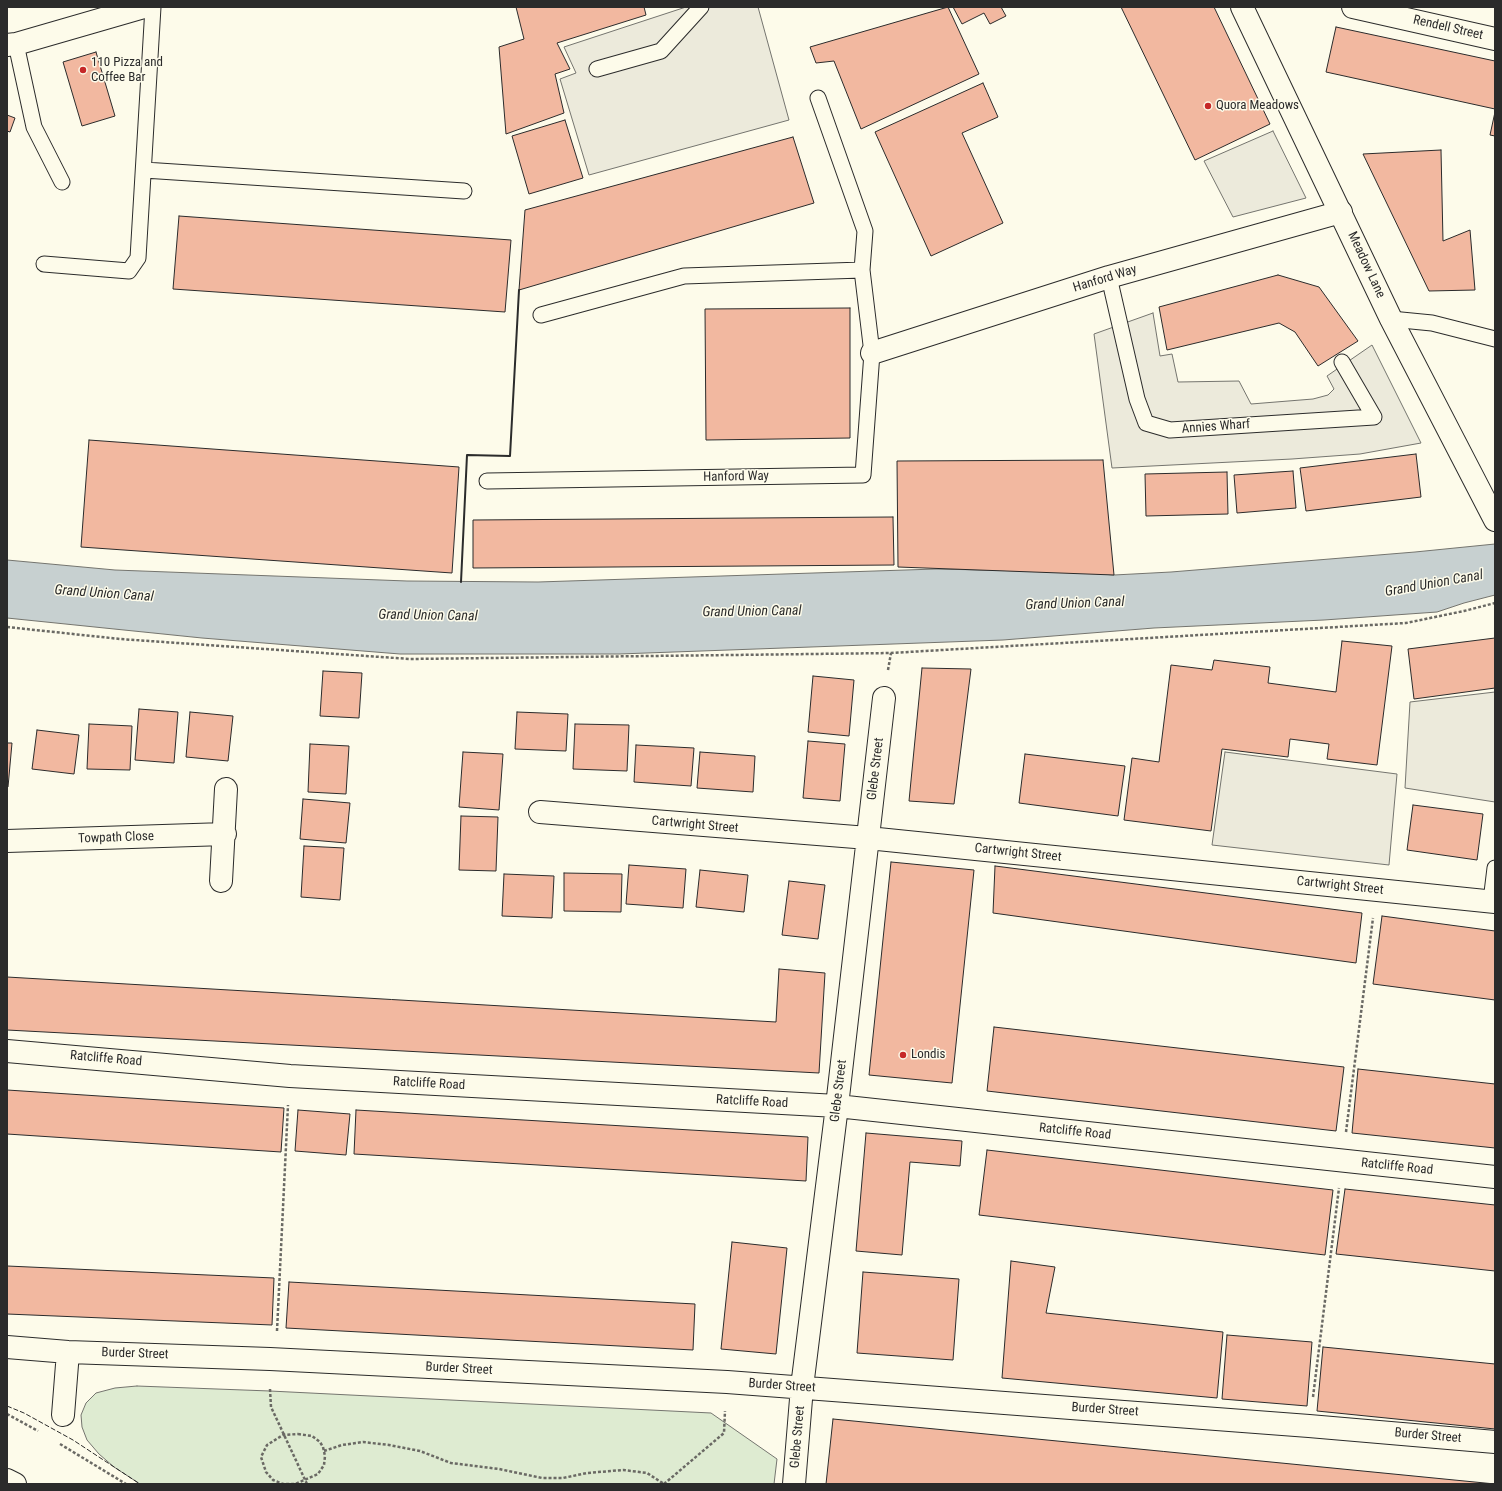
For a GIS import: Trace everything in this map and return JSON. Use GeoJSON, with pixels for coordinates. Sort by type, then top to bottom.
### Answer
{"type":"FeatureCollection","features":[{"type":"Feature","properties":{"kind":"street"},"geometry":{"type":"LineString","coordinates":[[12,45],[144,7]]}},
{"type":"Feature","properties":{"kind":"street","name":"Meadow Lane"},"geometry":{"type":"LineString","coordinates":[[1242,7],[1391,319],[1495,520]]}},
{"type":"Feature","properties":{"kind":"street","name":"Rendell Street"},"geometry":{"type":"LineString","coordinates":[[1353,7],[1495,39]]}},
{"type":"Feature","properties":{"kind":"street","name":"Hanford Way"},"geometry":{"type":"LineString","coordinates":[[872,353],[1109,277],[1341,212]]}},
{"type":"Feature","properties":{"kind":"street","name":"Glebe Street"},"geometry":{"type":"LineString","coordinates":[[794,1484],[802,1387],[837,1106],[884,698]]}},
{"type":"Feature","properties":{"kind":"street"},"geometry":{"type":"LineString","coordinates":[[221,881],[225,834],[226,788]]}},
{"type":"Feature","properties":{"kind":"street","name":"Cartwright Street"},"geometry":{"type":"LineString","coordinates":[[540,812],[868,838],[1493,902]]}},
{"type":"Feature","properties":{"kind":"street","name":"Towpath Close"},"geometry":{"type":"LineString","coordinates":[[7,841],[225,834]]}},
{"type":"Feature","properties":{"kind":"street","name":"Ratcliffe Road"},"geometry":{"type":"LineString","coordinates":[[7,1051],[290,1076],[837,1106],[1495,1177]]}},
{"type":"Feature","properties":{"kind":"street","name":"Burder Street"},"geometry":{"type":"LineString","coordinates":[[7,1347],[68,1352],[274,1360],[727,1382],[1309,1426],[1495,1442]]}},
{"type":"Feature","properties":{"kind":"street"},"geometry":{"type":"LineString","coordinates":[[63,1415],[68,1352]]}},
{"type":"Feature","properties":{"kind":"street"},"geometry":{"type":"LineString","coordinates":[[7,1480],[15,1484]]}},
{"type":"Feature","properties":{"kind":"lane"},"geometry":{"type":"LineString","coordinates":[[44,264],[129,271],[138,258],[153,7]]}},
{"type":"Feature","properties":{"kind":"lane"},"geometry":{"type":"LineString","coordinates":[[597,69],[661,50],[700,7]]}},
{"type":"Feature","properties":{"kind":"lane"},"geometry":{"type":"LineString","coordinates":[[12,45],[34,127],[62,182]]}},
{"type":"Feature","properties":{"kind":"lane","name":"Hanford Way"},"geometry":{"type":"LineString","coordinates":[[487,481],[863,475],[872,353],[862,270],[865,231],[818,98]]}},
{"type":"Feature","properties":{"kind":"lane"},"geometry":{"type":"LineString","coordinates":[[144,170],[464,191]]}},
{"type":"Feature","properties":{"kind":"lane"},"geometry":{"type":"LineString","coordinates":[[541,315],[684,276],[862,270]]}},
{"type":"Feature","properties":{"kind":"lane","name":"Annies Wharf"},"geometry":{"type":"LineString","coordinates":[[1109,277],[1137,399],[1146,423],[1170,430],[1374,416],[1342,362]]}},
{"type":"Feature","properties":{"kind":"lane"},"geometry":{"type":"LineString","coordinates":[[1391,319],[1432,323],[1495,339]]}},
{"type":"Feature","properties":{"kind":"lane"},"geometry":{"type":"LineString","coordinates":[[1493,902],[1495,868]]}},
{"type":"Feature","properties":{"kind":"path"},"geometry":{"type":"LineString","coordinates":[[7,627],[120,638],[410,659],[891,653],[1406,623],[1464,611],[1495,602]]}},
{"type":"Feature","properties":{"kind":"path"},"geometry":{"type":"LineString","coordinates":[[290,1076],[277,1331],[271,1407],[306,1484]]}},
{"type":"Feature","properties":{"kind":"path"},"geometry":{"type":"LineString","coordinates":[[324,1451],[342,1445],[364,1442],[420,1451],[451,1463],[499,1469],[542,1478],[563,1478],[623,1470],[647,1473],[664,1484],[724,1433],[727,1382]]}},
{"type":"Feature","properties":{"kind":"path"},"geometry":{"type":"LineString","coordinates":[[7,1414],[41,1433]]}},
{"type":"Feature","properties":{"kind":"path"},"geometry":{"type":"LineString","coordinates":[[298,1434],[312,1436],[320,1442],[324,1451],[324,1465],[318,1474],[295,1484],[283,1484],[273,1480],[266,1472],[261,1457],[267,1445],[283,1435],[298,1434]]}},
{"type":"Feature","properties":{"kind":"path"},"geometry":{"type":"LineString","coordinates":[[55,1441],[126,1484]]}},
{"type":"Feature","properties":{"kind":"green space"},"geometry":{"type":"Polygon","coordinates":[[[137,1386],[270,1391],[711,1413],[777,1459],[774,1484],[140,1484],[114,1467],[99,1454],[87,1440],[82,1427],[81,1415],[86,1403],[96,1393],[115,1388],[137,1386]]]}},
{"type":"Feature","properties":{"kind":"shaded area"},"geometry":{"type":"Polygon","coordinates":[[[686,7],[758,7],[789,120],[589,175],[560,79],[576,73],[564,47],[686,7]]]}},
{"type":"Feature","properties":{"kind":"shaded area"},"geometry":{"type":"Polygon","coordinates":[[[1273,131],[1306,198],[1233,217],[1204,161],[1273,131]]]}},
{"type":"Feature","properties":{"kind":"shaded area"},"geometry":{"type":"Polygon","coordinates":[[[1153,313],[1160,356],[1172,354],[1178,382],[1239,381],[1251,404],[1313,399],[1328,395],[1334,389],[1327,376],[1372,345],[1421,443],[1360,454],[1112,468],[1094,334],[1153,313]]]}},
{"type":"Feature","properties":{"kind":"shaded area"},"geometry":{"type":"Polygon","coordinates":[[[1495,692],[1495,802],[1405,788],[1410,702],[1495,692]]]}},
{"type":"Feature","properties":{"kind":"shaded area"},"geometry":{"type":"Polygon","coordinates":[[[1225,752],[1397,774],[1389,865],[1212,845],[1225,752]]]}},
{"type":"Feature","properties":{"kind":"water","name":"Grand Union Canal"},"geometry":{"type":"Polygon","coordinates":[[[1495,544],[1495,595],[1437,612],[1324,620],[1154,628],[1003,640],[619,654],[400,654],[202,638],[7,618],[7,560],[115,570],[407,581],[538,582],[936,569],[1077,572],[1114,575],[1171,572],[1495,544]]]}},
{"type":"Feature","properties":{"kind":"building"},"geometry":{"type":"Polygon","coordinates":[[[516,7],[644,7],[646,15],[557,43],[570,69],[555,74],[564,113],[506,134],[499,47],[524,39],[516,7]]]}},
{"type":"Feature","properties":{"kind":"building"},"geometry":{"type":"Polygon","coordinates":[[[948,7],[979,74],[861,129],[834,61],[816,63],[810,47],[948,7]]]}},
{"type":"Feature","properties":{"kind":"building"},"geometry":{"type":"Polygon","coordinates":[[[953,7],[1001,7],[1006,16],[990,24],[984,13],[962,24],[953,7]]]}},
{"type":"Feature","properties":{"kind":"building"},"geometry":{"type":"Polygon","coordinates":[[[1121,7],[1214,7],[1270,124],[1195,160],[1121,7]]]}},
{"type":"Feature","properties":{"kind":"building"},"geometry":{"type":"Polygon","coordinates":[[[1336,27],[1495,61],[1495,109],[1326,72],[1336,27]]]}},
{"type":"Feature","properties":{"kind":"building"},"geometry":{"type":"Polygon","coordinates":[[[96,52],[115,116],[82,126],[63,62],[96,52]]]}},
{"type":"Feature","properties":{"kind":"building"},"geometry":{"type":"Polygon","coordinates":[[[983,83],[998,117],[962,133],[1003,223],[931,256],[875,132],[983,83]]]}},
{"type":"Feature","properties":{"kind":"building"},"geometry":{"type":"Polygon","coordinates":[[[1495,112],[1495,136],[1490,135],[1495,112]]]}},
{"type":"Feature","properties":{"kind":"building"},"geometry":{"type":"Polygon","coordinates":[[[7,115],[15,118],[10,132],[7,131],[7,115]]]}},
{"type":"Feature","properties":{"kind":"building"},"geometry":{"type":"Polygon","coordinates":[[[565,120],[583,178],[529,194],[512,136],[565,120]]]}},
{"type":"Feature","properties":{"kind":"building"},"geometry":{"type":"Polygon","coordinates":[[[793,137],[814,203],[519,290],[525,210],[793,137]]]}},
{"type":"Feature","properties":{"kind":"building"},"geometry":{"type":"Polygon","coordinates":[[[1441,150],[1443,241],[1470,230],[1475,290],[1429,291],[1363,154],[1441,150]]]}},
{"type":"Feature","properties":{"kind":"building"},"geometry":{"type":"Polygon","coordinates":[[[179,216],[511,240],[505,312],[173,289],[179,216]]]}},
{"type":"Feature","properties":{"kind":"building"},"geometry":{"type":"Polygon","coordinates":[[[1278,275],[1319,287],[1358,341],[1318,366],[1295,332],[1279,323],[1167,350],[1159,307],[1278,275]]]}},
{"type":"Feature","properties":{"kind":"building"},"geometry":{"type":"Polygon","coordinates":[[[850,308],[850,438],[706,440],[705,309],[850,308]]]}},
{"type":"Feature","properties":{"kind":"building"},"geometry":{"type":"Polygon","coordinates":[[[89,440],[459,467],[452,573],[81,547],[89,440]]]}},
{"type":"Feature","properties":{"kind":"building"},"geometry":{"type":"Polygon","coordinates":[[[1416,454],[1421,497],[1306,511],[1300,468],[1416,454]]]}},
{"type":"Feature","properties":{"kind":"building"},"geometry":{"type":"Polygon","coordinates":[[[1103,460],[1114,575],[898,567],[897,461],[1103,460]]]}},
{"type":"Feature","properties":{"kind":"building"},"geometry":{"type":"Polygon","coordinates":[[[1293,471],[1296,508],[1237,513],[1234,475],[1293,471]]]}},
{"type":"Feature","properties":{"kind":"building"},"geometry":{"type":"Polygon","coordinates":[[[1227,472],[1228,514],[1146,516],[1145,474],[1227,472]]]}},
{"type":"Feature","properties":{"kind":"building"},"geometry":{"type":"Polygon","coordinates":[[[893,517],[894,565],[473,568],[473,520],[893,517]]]}},
{"type":"Feature","properties":{"kind":"building"},"geometry":{"type":"Polygon","coordinates":[[[1495,638],[1495,688],[1414,699],[1408,649],[1495,638]]]}},
{"type":"Feature","properties":{"kind":"building"},"geometry":{"type":"Polygon","coordinates":[[[1342,641],[1392,646],[1377,765],[1327,759],[1329,744],[1290,739],[1288,757],[1222,749],[1211,831],[1124,820],[1132,758],[1159,762],[1171,665],[1212,670],[1214,660],[1270,667],[1268,683],[1336,692],[1342,641]]]}},
{"type":"Feature","properties":{"kind":"building"},"geometry":{"type":"Polygon","coordinates":[[[922,668],[971,669],[954,804],[909,801],[922,668]]]}},
{"type":"Feature","properties":{"kind":"building"},"geometry":{"type":"Polygon","coordinates":[[[323,671],[362,673],[359,718],[320,716],[323,671]]]}},
{"type":"Feature","properties":{"kind":"building"},"geometry":{"type":"Polygon","coordinates":[[[813,676],[854,680],[849,736],[808,732],[813,676]]]}},
{"type":"Feature","properties":{"kind":"building"},"geometry":{"type":"Polygon","coordinates":[[[139,709],[178,712],[174,763],[135,760],[139,709]]]}},
{"type":"Feature","properties":{"kind":"building"},"geometry":{"type":"Polygon","coordinates":[[[190,712],[233,716],[228,761],[186,757],[190,712]]]}},
{"type":"Feature","properties":{"kind":"building"},"geometry":{"type":"Polygon","coordinates":[[[517,712],[568,714],[566,751],[515,749],[517,712]]]}},
{"type":"Feature","properties":{"kind":"building"},"geometry":{"type":"Polygon","coordinates":[[[89,724],[132,726],[130,770],[87,769],[89,724]]]}},
{"type":"Feature","properties":{"kind":"building"},"geometry":{"type":"Polygon","coordinates":[[[575,724],[629,725],[627,771],[573,769],[575,724]]]}},
{"type":"Feature","properties":{"kind":"building"},"geometry":{"type":"Polygon","coordinates":[[[37,730],[79,735],[74,774],[32,769],[37,730]]]}},
{"type":"Feature","properties":{"kind":"building"},"geometry":{"type":"Polygon","coordinates":[[[808,741],[845,744],[840,801],[803,798],[808,741]]]}},
{"type":"Feature","properties":{"kind":"building"},"geometry":{"type":"Polygon","coordinates":[[[7,743],[12,743],[8,787],[7,787],[7,743]]]}},
{"type":"Feature","properties":{"kind":"building"},"geometry":{"type":"Polygon","coordinates":[[[310,744],[349,746],[346,794],[308,792],[310,744]]]}},
{"type":"Feature","properties":{"kind":"building"},"geometry":{"type":"Polygon","coordinates":[[[636,745],[694,748],[691,786],[634,782],[636,745]]]}},
{"type":"Feature","properties":{"kind":"building"},"geometry":{"type":"Polygon","coordinates":[[[463,752],[503,754],[499,810],[459,807],[463,752]]]}},
{"type":"Feature","properties":{"kind":"building"},"geometry":{"type":"Polygon","coordinates":[[[700,752],[755,756],[753,792],[697,788],[700,752]]]}},
{"type":"Feature","properties":{"kind":"building"},"geometry":{"type":"Polygon","coordinates":[[[1025,754],[1125,766],[1118,816],[1019,803],[1025,754]]]}},
{"type":"Feature","properties":{"kind":"building"},"geometry":{"type":"Polygon","coordinates":[[[303,799],[350,803],[346,843],[300,839],[303,799]]]}},
{"type":"Feature","properties":{"kind":"building"},"geometry":{"type":"Polygon","coordinates":[[[1413,805],[1483,814],[1477,860],[1407,850],[1413,805]]]}},
{"type":"Feature","properties":{"kind":"building"},"geometry":{"type":"Polygon","coordinates":[[[461,816],[498,817],[496,871],[459,870],[461,816]]]}},
{"type":"Feature","properties":{"kind":"building"},"geometry":{"type":"Polygon","coordinates":[[[304,846],[344,848],[340,900],[301,897],[304,846]]]}},
{"type":"Feature","properties":{"kind":"building"},"geometry":{"type":"Polygon","coordinates":[[[891,862],[974,870],[952,1083],[869,1075],[891,862]]]}},
{"type":"Feature","properties":{"kind":"building"},"geometry":{"type":"Polygon","coordinates":[[[629,865],[686,869],[683,908],[626,904],[629,865]]]}},
{"type":"Feature","properties":{"kind":"building"},"geometry":{"type":"Polygon","coordinates":[[[995,866],[1362,913],[1356,963],[993,913],[995,866]]]}},
{"type":"Feature","properties":{"kind":"building"},"geometry":{"type":"Polygon","coordinates":[[[700,870],[748,875],[744,912],[696,907],[700,870]]]}},
{"type":"Feature","properties":{"kind":"building"},"geometry":{"type":"Polygon","coordinates":[[[564,873],[622,874],[621,912],[564,911],[564,873]]]}},
{"type":"Feature","properties":{"kind":"building"},"geometry":{"type":"Polygon","coordinates":[[[504,874],[554,876],[552,918],[502,916],[504,874]]]}},
{"type":"Feature","properties":{"kind":"building"},"geometry":{"type":"Polygon","coordinates":[[[789,881],[825,885],[818,939],[782,935],[789,881]]]}},
{"type":"Feature","properties":{"kind":"building"},"geometry":{"type":"Polygon","coordinates":[[[1382,916],[1495,931],[1495,1000],[1373,984],[1382,916]]]}},
{"type":"Feature","properties":{"kind":"building"},"geometry":{"type":"Polygon","coordinates":[[[779,969],[825,973],[819,1073],[7,1030],[7,977],[776,1022],[779,969]]]}},
{"type":"Feature","properties":{"kind":"building"},"geometry":{"type":"Polygon","coordinates":[[[994,1027],[1344,1067],[1336,1131],[987,1091],[994,1027]]]}},
{"type":"Feature","properties":{"kind":"building"},"geometry":{"type":"Polygon","coordinates":[[[1358,1069],[1495,1084],[1495,1148],[1352,1133],[1358,1069]]]}},
{"type":"Feature","properties":{"kind":"building"},"geometry":{"type":"Polygon","coordinates":[[[7,1090],[284,1108],[281,1152],[7,1134],[7,1090]]]}},
{"type":"Feature","properties":{"kind":"building"},"geometry":{"type":"Polygon","coordinates":[[[298,1110],[350,1114],[346,1155],[295,1151],[298,1110]]]}},
{"type":"Feature","properties":{"kind":"building"},"geometry":{"type":"Polygon","coordinates":[[[356,1110],[808,1137],[806,1181],[354,1154],[356,1110]]]}},
{"type":"Feature","properties":{"kind":"building"},"geometry":{"type":"Polygon","coordinates":[[[866,1133],[962,1141],[960,1166],[910,1162],[902,1255],[856,1251],[866,1133]]]}},
{"type":"Feature","properties":{"kind":"building"},"geometry":{"type":"Polygon","coordinates":[[[987,1150],[1333,1190],[1325,1255],[979,1215],[987,1150]]]}},
{"type":"Feature","properties":{"kind":"building"},"geometry":{"type":"Polygon","coordinates":[[[1345,1189],[1495,1205],[1495,1271],[1336,1254],[1345,1189]]]}},
{"type":"Feature","properties":{"kind":"building"},"geometry":{"type":"Polygon","coordinates":[[[732,1242],[787,1248],[776,1354],[721,1349],[732,1242]]]}},
{"type":"Feature","properties":{"kind":"building"},"geometry":{"type":"Polygon","coordinates":[[[1011,1261],[1055,1267],[1046,1313],[1223,1332],[1217,1398],[1002,1378],[1011,1261]]]}},
{"type":"Feature","properties":{"kind":"building"},"geometry":{"type":"Polygon","coordinates":[[[7,1266],[274,1278],[272,1325],[7,1314],[7,1266]]]}},
{"type":"Feature","properties":{"kind":"building"},"geometry":{"type":"Polygon","coordinates":[[[863,1272],[959,1279],[953,1360],[857,1353],[863,1272]]]}},
{"type":"Feature","properties":{"kind":"building"},"geometry":{"type":"Polygon","coordinates":[[[289,1282],[695,1304],[693,1350],[286,1328],[289,1282]]]}},
{"type":"Feature","properties":{"kind":"building"},"geometry":{"type":"Polygon","coordinates":[[[1227,1335],[1312,1342],[1307,1406],[1222,1399],[1227,1335]]]}},
{"type":"Feature","properties":{"kind":"building"},"geometry":{"type":"Polygon","coordinates":[[[1323,1347],[1495,1364],[1495,1429],[1317,1411],[1323,1347]]]}},
{"type":"Feature","properties":{"kind":"building"},"geometry":{"type":"Polygon","coordinates":[[[833,1419],[1495,1484],[826,1484],[833,1419]]]}},
{"type":"Feature","properties":{"kind":"fence"},"geometry":{"type":"LineString","coordinates":[[7,1406],[24,1413],[73,1440],[140,1484]]}},
{"type":"Feature","properties":{"kind":"wall"},"geometry":{"type":"LineString","coordinates":[[461,582],[467,455],[510,456],[519,290]]}},
{"type":"Feature","properties":{"kind":"place","name":"110 Pizza and Coffee Bar"},"geometry":{"type":"Point","coordinates":[83,70]}},
{"type":"Feature","properties":{"kind":"place","name":"Quora Meadows"},"geometry":{"type":"Point","coordinates":[1208,106]}},
{"type":"Feature","properties":{"kind":"place","name":"Londis"},"geometry":{"type":"Point","coordinates":[903,1055]}}]}
